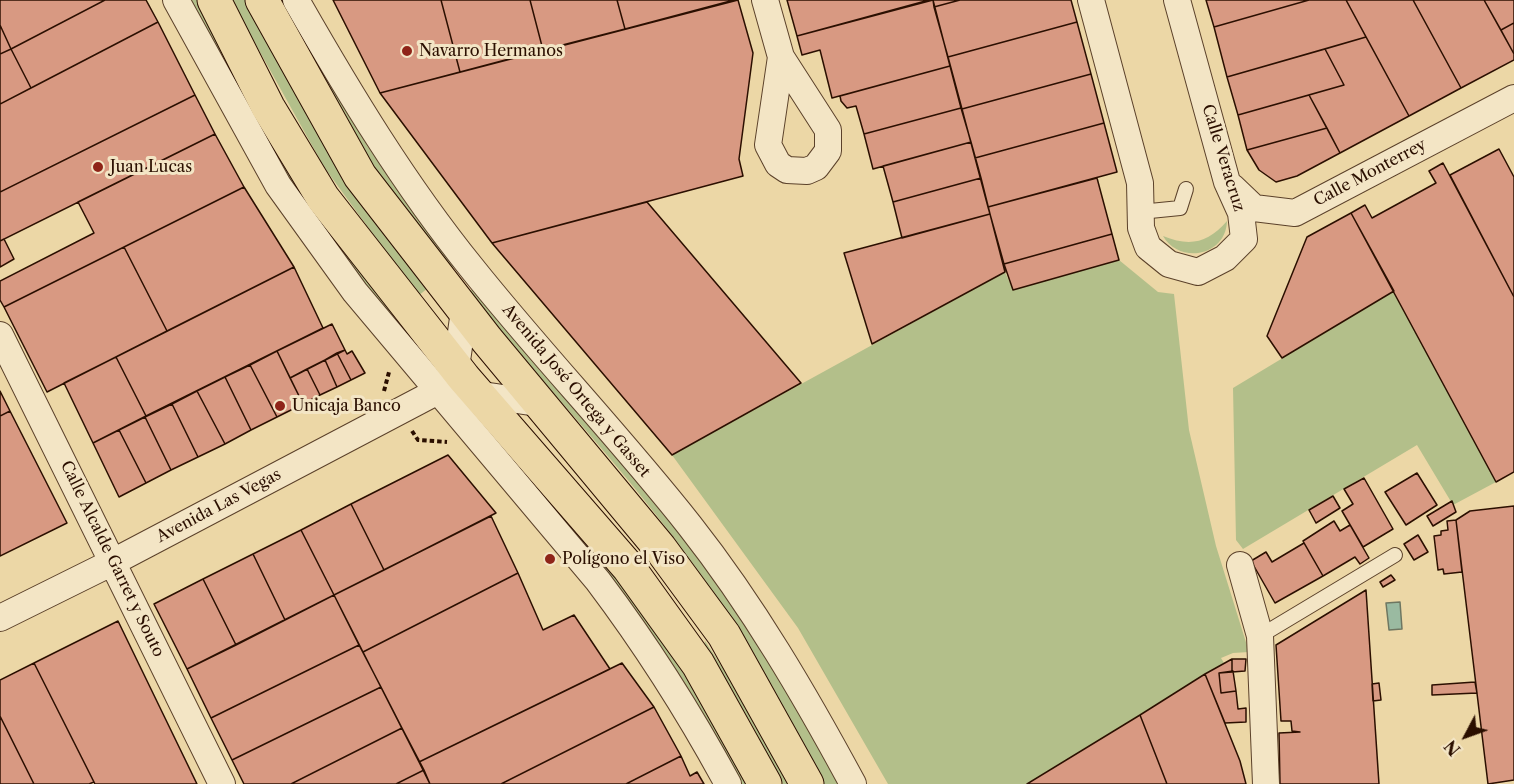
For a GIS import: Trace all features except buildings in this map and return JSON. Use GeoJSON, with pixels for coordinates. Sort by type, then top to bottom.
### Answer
{"type":"FeatureCollection","features":[{"type":"Feature","properties":{"kind":"main road"},"geometry":{"type":"LineString","coordinates":[[214,0],[268,107],[323,198],[446,380],[477,393],[629,568],[698,664],[765,784]]}},
{"type":"Feature","properties":{"kind":"main road"},"geometry":{"type":"LineString","coordinates":[[262,0],[360,176],[537,403],[660,548],[724,635],[807,784]]}},
{"type":"Feature","properties":{"kind":"street"},"geometry":{"type":"LineString","coordinates":[[176,0],[278,185],[355,292],[446,380],[633,627],[690,713],[728,784]]}},
{"type":"Feature","properties":{"kind":"street","name":"Avenida José Ortega y Gasset"},"geometry":{"type":"LineString","coordinates":[[296,0],[342,82],[400,173],[456,248],[697,536],[767,635],[824,730],[853,784]]}},
{"type":"Feature","properties":{"kind":"street"},"geometry":{"type":"LineString","coordinates":[[765,0],[781,57]]}},
{"type":"Feature","properties":{"kind":"street","name":"Calle Veracruz"},"geometry":{"type":"LineString","coordinates":[[1091,0],[1140,183],[1141,228],[1148,247],[1169,264],[1198,272],[1225,258],[1244,239],[1241,213],[1227,182],[1177,0]]}},
{"type":"Feature","properties":{"kind":"street","name":"Calle Monterrey"},"geometry":{"type":"LineString","coordinates":[[1227,182],[1254,208],[1295,213],[1514,98]]}},
{"type":"Feature","properties":{"kind":"street"},"geometry":{"type":"LineString","coordinates":[[446,380],[464,311]]}},
{"type":"Feature","properties":{"kind":"street","name":"Calle Alcalde Garret y Souto"},"geometry":{"type":"LineString","coordinates":[[0,335],[222,784]]}},
{"type":"Feature","properties":{"kind":"street","name":"Avenida Las Vegas"},"geometry":{"type":"LineString","coordinates":[[0,618],[113,562],[446,380]]}},
{"type":"Feature","properties":{"kind":"street"},"geometry":{"type":"LineString","coordinates":[[477,393],[537,403]]}},
{"type":"Feature","properties":{"kind":"street"},"geometry":{"type":"LineString","coordinates":[[1240,565],[1260,636],[1266,784]]}},
{"type":"Feature","properties":{"kind":"lane"},"geometry":{"type":"LineString","coordinates":[[1140,212],[1180,208],[1186,189]]}},
{"type":"Feature","properties":{"kind":"lane"},"geometry":{"type":"LineString","coordinates":[[1260,636],[1395,555]]}},
{"type":"Feature","properties":{"kind":"shaded area"},"geometry":{"type":"Polygon","coordinates":[[[190,0],[201,0],[398,313],[390,320],[302,200],[267,143],[190,0]]]}},
{"type":"Feature","properties":{"kind":"shaded area"},"geometry":{"type":"Polygon","coordinates":[[[231,0],[245,0],[302,106],[334,157],[428,288],[418,296],[324,167],[231,0]]]}},
{"type":"Feature","properties":{"kind":"shaded area"},"geometry":{"type":"Polygon","coordinates":[[[277,0],[285,0],[368,147],[455,266],[448,272],[362,151],[277,0]]]}},
{"type":"Feature","properties":{"kind":"shaded area"},"geometry":{"type":"Polygon","coordinates":[[[1227,221],[1225,233],[1219,242],[1211,249],[1201,252],[1180,251],[1163,236],[1182,241],[1198,241],[1213,234],[1227,221]]]}},
{"type":"Feature","properties":{"kind":"shaded area"},"geometry":{"type":"Polygon","coordinates":[[[1119,260],[1158,292],[1174,294],[1189,430],[1216,546],[1249,652],[1233,653],[1221,658],[1224,663],[1027,784],[888,784],[798,628],[672,455],[1005,272],[1013,290],[1119,260]]]}},
{"type":"Feature","properties":{"kind":"shaded area"},"geometry":{"type":"Polygon","coordinates":[[[474,288],[702,559],[756,635],[843,784],[823,784],[747,648],[697,569],[643,498],[467,294],[474,288]]]}},
{"type":"Feature","properties":{"kind":"shaded area"},"geometry":{"type":"Polygon","coordinates":[[[1394,291],[1496,482],[1453,505],[1417,445],[1243,549],[1236,540],[1233,388],[1394,291]]]}},
{"type":"Feature","properties":{"kind":"shaded area"},"geometry":{"type":"Polygon","coordinates":[[[497,433],[649,614],[750,784],[738,784],[490,439],[497,433]]]}},
{"type":"Feature","properties":{"kind":"shaded area"},"geometry":{"type":"Polygon","coordinates":[[[1400,602],[1402,629],[1389,630],[1386,603],[1400,602]]]}},
{"type":"Feature","properties":{"kind":"shaded area"},"geometry":{"type":"Polygon","coordinates":[[[705,641],[757,720],[791,784],[783,784],[752,725],[704,647],[705,641]]]}},
{"type":"Feature","properties":{"kind":"place","name":"Navarro Hermanos"},"geometry":{"type":"Point","coordinates":[407,51]}},
{"type":"Feature","properties":{"kind":"place","name":"Juan Lucas"},"geometry":{"type":"Point","coordinates":[98,167]}},
{"type":"Feature","properties":{"kind":"place","name":"Unicaja Banco"},"geometry":{"type":"Point","coordinates":[280,406]}},
{"type":"Feature","properties":{"kind":"place","name":"Polígono el Viso"},"geometry":{"type":"Point","coordinates":[550,559]}}]}
